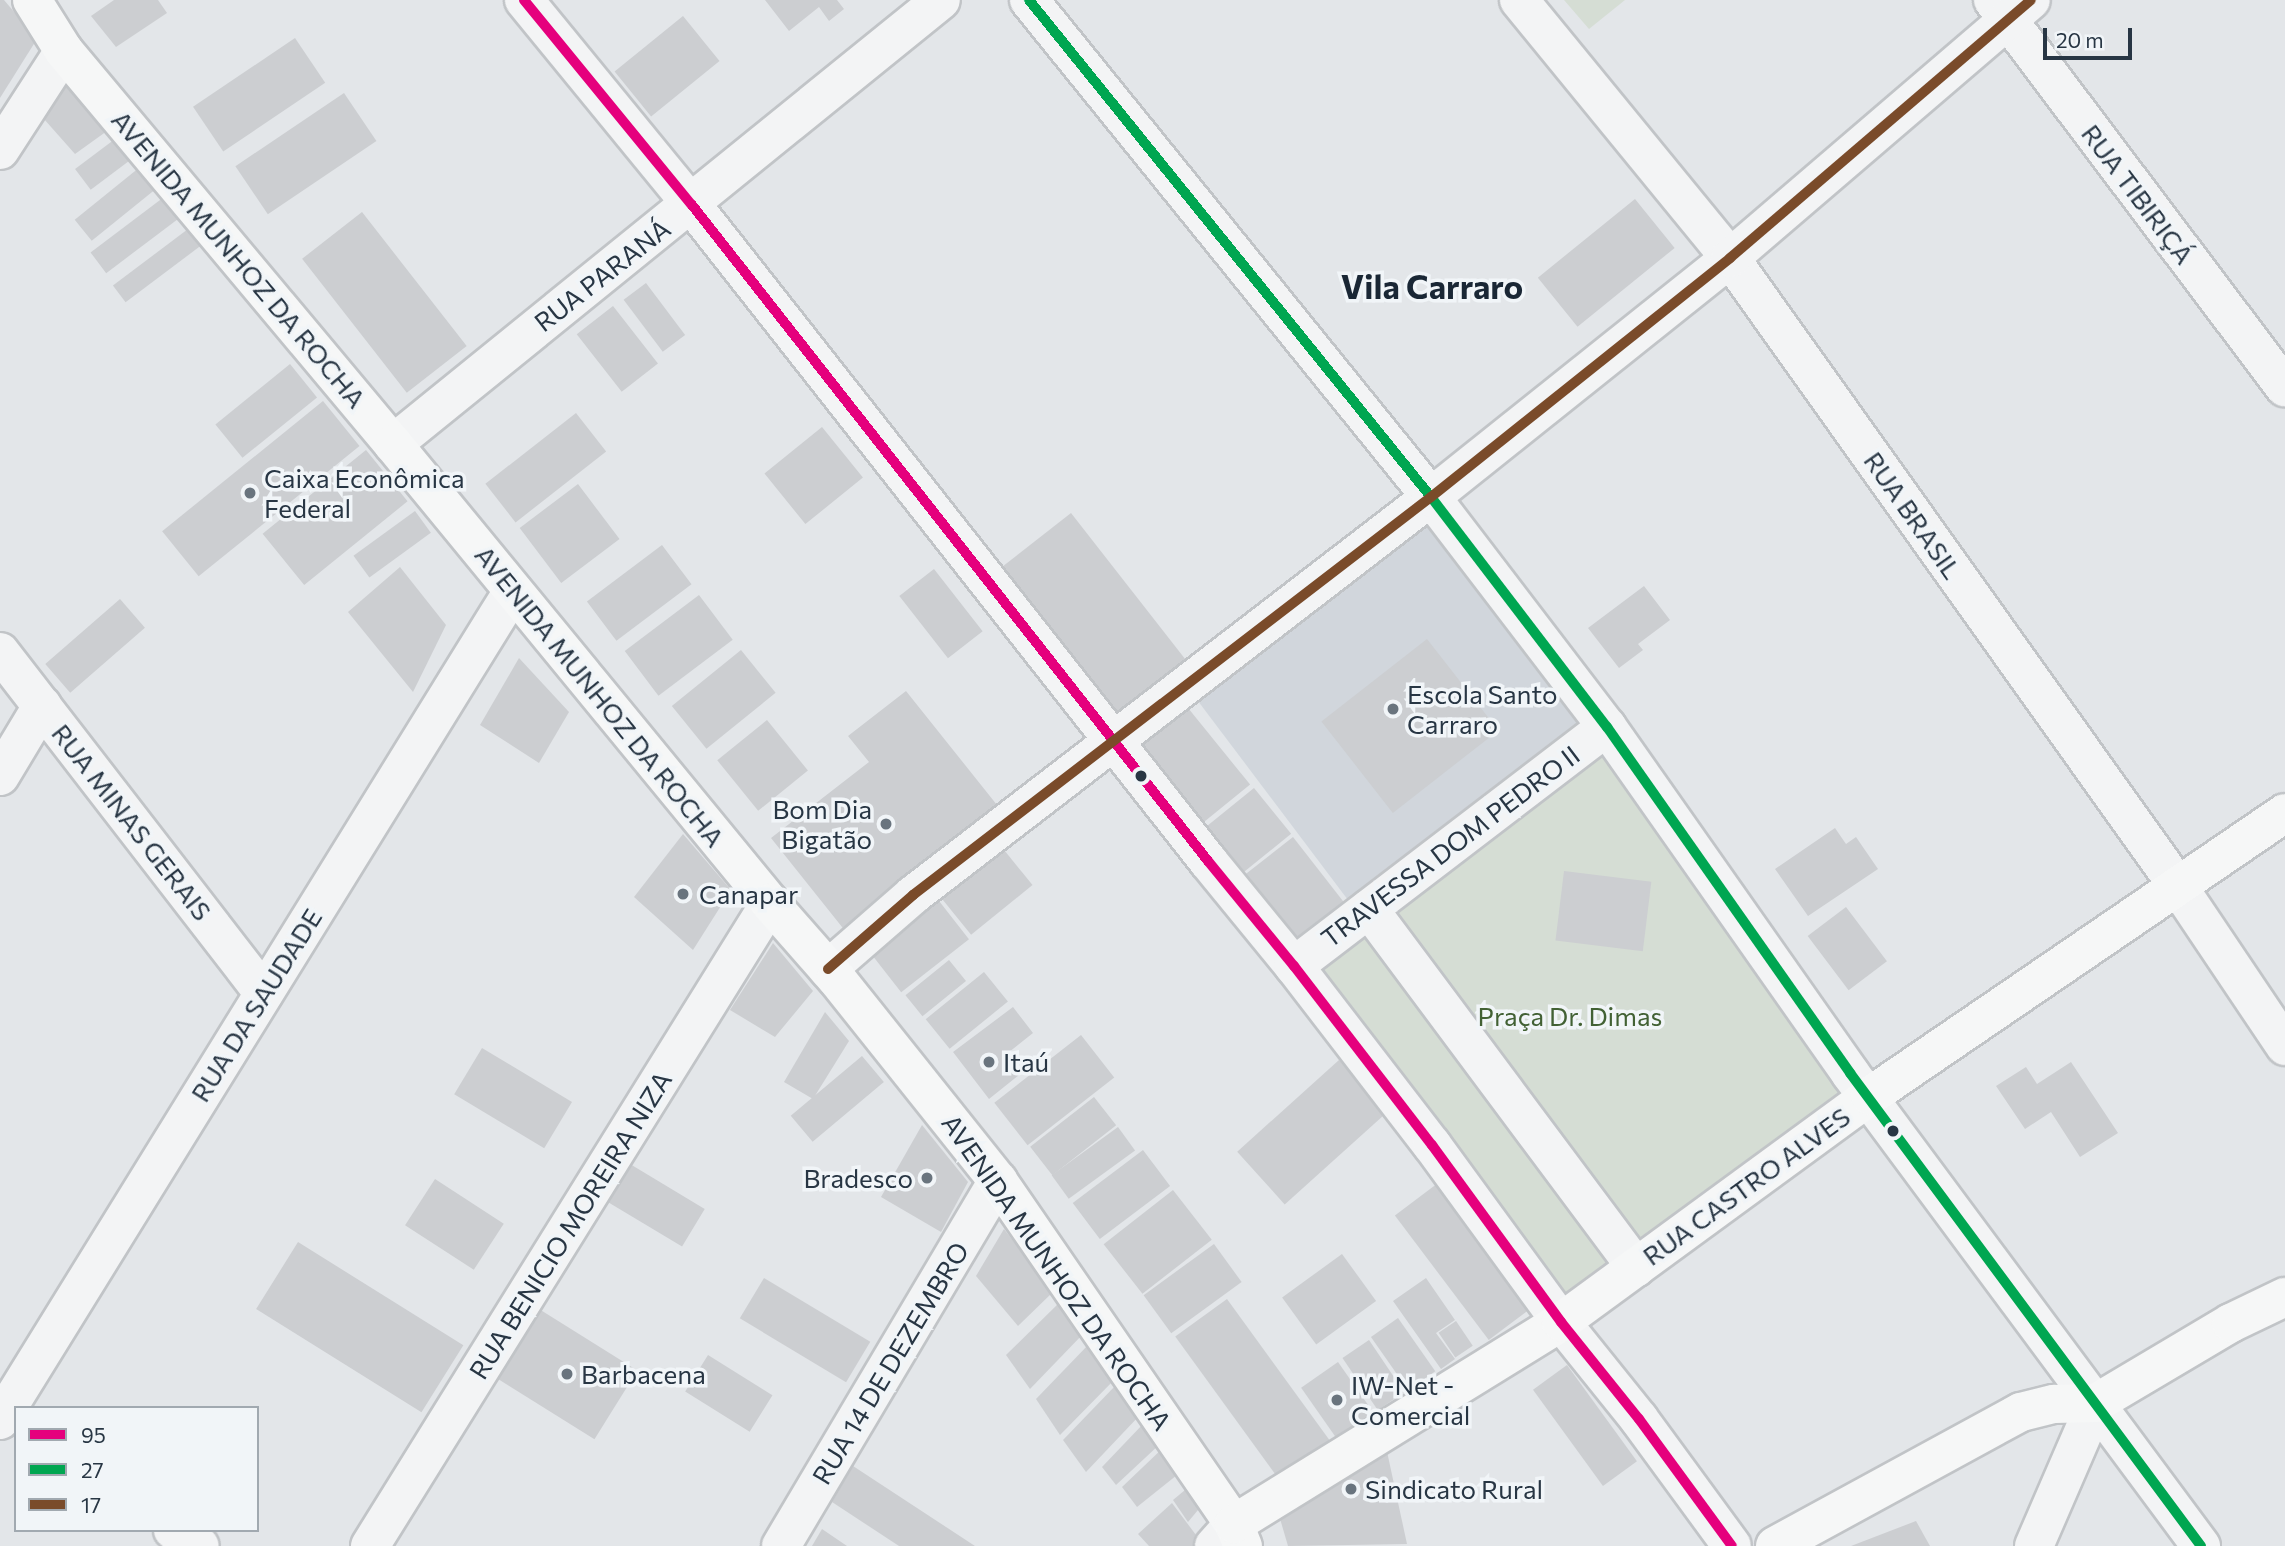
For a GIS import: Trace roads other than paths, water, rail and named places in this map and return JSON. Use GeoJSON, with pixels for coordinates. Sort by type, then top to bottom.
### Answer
{"type":"FeatureCollection","features":[{"type":"Feature","properties":{"kind":"main road","name":"AVENIDA MUNHOZ DA ROCHA"},"geometry":{"type":"LineString","coordinates":[[32,0],[64,51],[393,443],[770,903],[828,969],[998,1181],[1230,1539]]}},
{"type":"Feature","properties":{"kind":"main road","name":"RUA CASTRO ALVES"},"geometry":{"type":"LineString","coordinates":[[1230,1539],[1561,1322],[1870,1096],[2285,813]]}},
{"type":"Feature","properties":{"kind":"main road"},"geometry":{"type":"LineString","coordinates":[[1775,1546],[2021,1412],[2054,1404],[2096,1403],[2231,1323],[2285,1297]]}},
{"type":"Feature","properties":{"kind":"street"},"geometry":{"type":"LineString","coordinates":[[524,0],[692,205],[1294,965],[1433,1144],[1561,1322],[1639,1419],[1732,1546]]}},
{"type":"Feature","properties":{"kind":"street","name":"RUA PARANÁ"},"geometry":{"type":"LineString","coordinates":[[393,443],[692,205],[942,0]]}},
{"type":"Feature","properties":{"kind":"street"},"geometry":{"type":"LineString","coordinates":[[1028,0],[1431,497],[1606,727],[1870,1096],[2201,1546]]}},
{"type":"Feature","properties":{"kind":"street","name":"RUA BRASIL"},"geometry":{"type":"LineString","coordinates":[[1519,0],[1730,258],[2177,885],[2285,1046]]}},
{"type":"Feature","properties":{"kind":"street"},"geometry":{"type":"LineString","coordinates":[[828,969],[913,895],[1431,497],[1730,258],[2010,6]]}},
{"type":"Feature","properties":{"kind":"street","name":"RUA TIBIRIÇÁ"},"geometry":{"type":"LineString","coordinates":[[2010,6],[2285,387]]}},
{"type":"Feature","properties":{"kind":"street"},"geometry":{"type":"LineString","coordinates":[[0,150],[64,51]]}},
{"type":"Feature","properties":{"kind":"street","name":"RUA DA SAUDADE"},"geometry":{"type":"LineString","coordinates":[[0,1420],[513,591]]}},
{"type":"Feature","properties":{"kind":"street","name":"RUA MINAS GERAIS"},"geometry":{"type":"LineString","coordinates":[[0,652],[264,993]]}},
{"type":"Feature","properties":{"kind":"street"},"geometry":{"type":"LineString","coordinates":[[0,776],[42,706]]}},
{"type":"Feature","properties":{"kind":"street","name":"TRAVESSA DOM PEDRO II"},"geometry":{"type":"LineString","coordinates":[[1294,965],[1606,727]]}},
{"type":"Feature","properties":{"kind":"street","name":"RUA BENICIO MOREIRA NIZA"},"geometry":{"type":"LineString","coordinates":[[370,1546],[770,903]]}},
{"type":"Feature","properties":{"kind":"street"},"geometry":{"type":"LineString","coordinates":[[1369,909],[1636,1267]]}},
{"type":"Feature","properties":{"kind":"street","name":"RUA 14 DE DEZEMBRO"},"geometry":{"type":"LineString","coordinates":[[781,1546],[998,1181]]}},
{"type":"Feature","properties":{"kind":"street"},"geometry":{"type":"LineString","coordinates":[[2034,1546],[2096,1403]]}},
{"type":"Feature","properties":{"kind":"street"},"geometry":{"type":"LineString","coordinates":[[176,1532],[200,1546]]}},
{"type":"Feature","properties":{"kind":"place","name":"Caixa Econômica Federal"},"geometry":{"type":"Point","coordinates":[250,493]}},
{"type":"Feature","properties":{"kind":"place","name":"Escola Santo Carraro"},"geometry":{"type":"Point","coordinates":[1393,709]}},
{"type":"Feature","properties":{"kind":"place","name":"Bom Dia Bigatão"},"geometry":{"type":"Point","coordinates":[886,824]}},
{"type":"Feature","properties":{"kind":"place","name":"Canapar"},"geometry":{"type":"Point","coordinates":[683,894]}},
{"type":"Feature","properties":{"kind":"place","name":"Itaú"},"geometry":{"type":"Point","coordinates":[989,1062]}},
{"type":"Feature","properties":{"kind":"place","name":"Bradesco"},"geometry":{"type":"Point","coordinates":[927,1178]}},
{"type":"Feature","properties":{"kind":"place","name":"Barbacena"},"geometry":{"type":"Point","coordinates":[567,1374]}},
{"type":"Feature","properties":{"kind":"place","name":"IW-Net - Comercial"},"geometry":{"type":"Point","coordinates":[1337,1400]}},
{"type":"Feature","properties":{"kind":"place","name":"Sindicato Rural"},"geometry":{"type":"Point","coordinates":[1351,1489]}},
{"type":"Feature","properties":{"kind":"district","name":"Vila Carraro"},"geometry":{"type":"Point","coordinates":[1432,286]}},
{"type":"Feature","properties":{"kind":"park label","name":"Praça Dr. Dimas"},"geometry":{"type":"Point","coordinates":[1570,1016]}}]}
